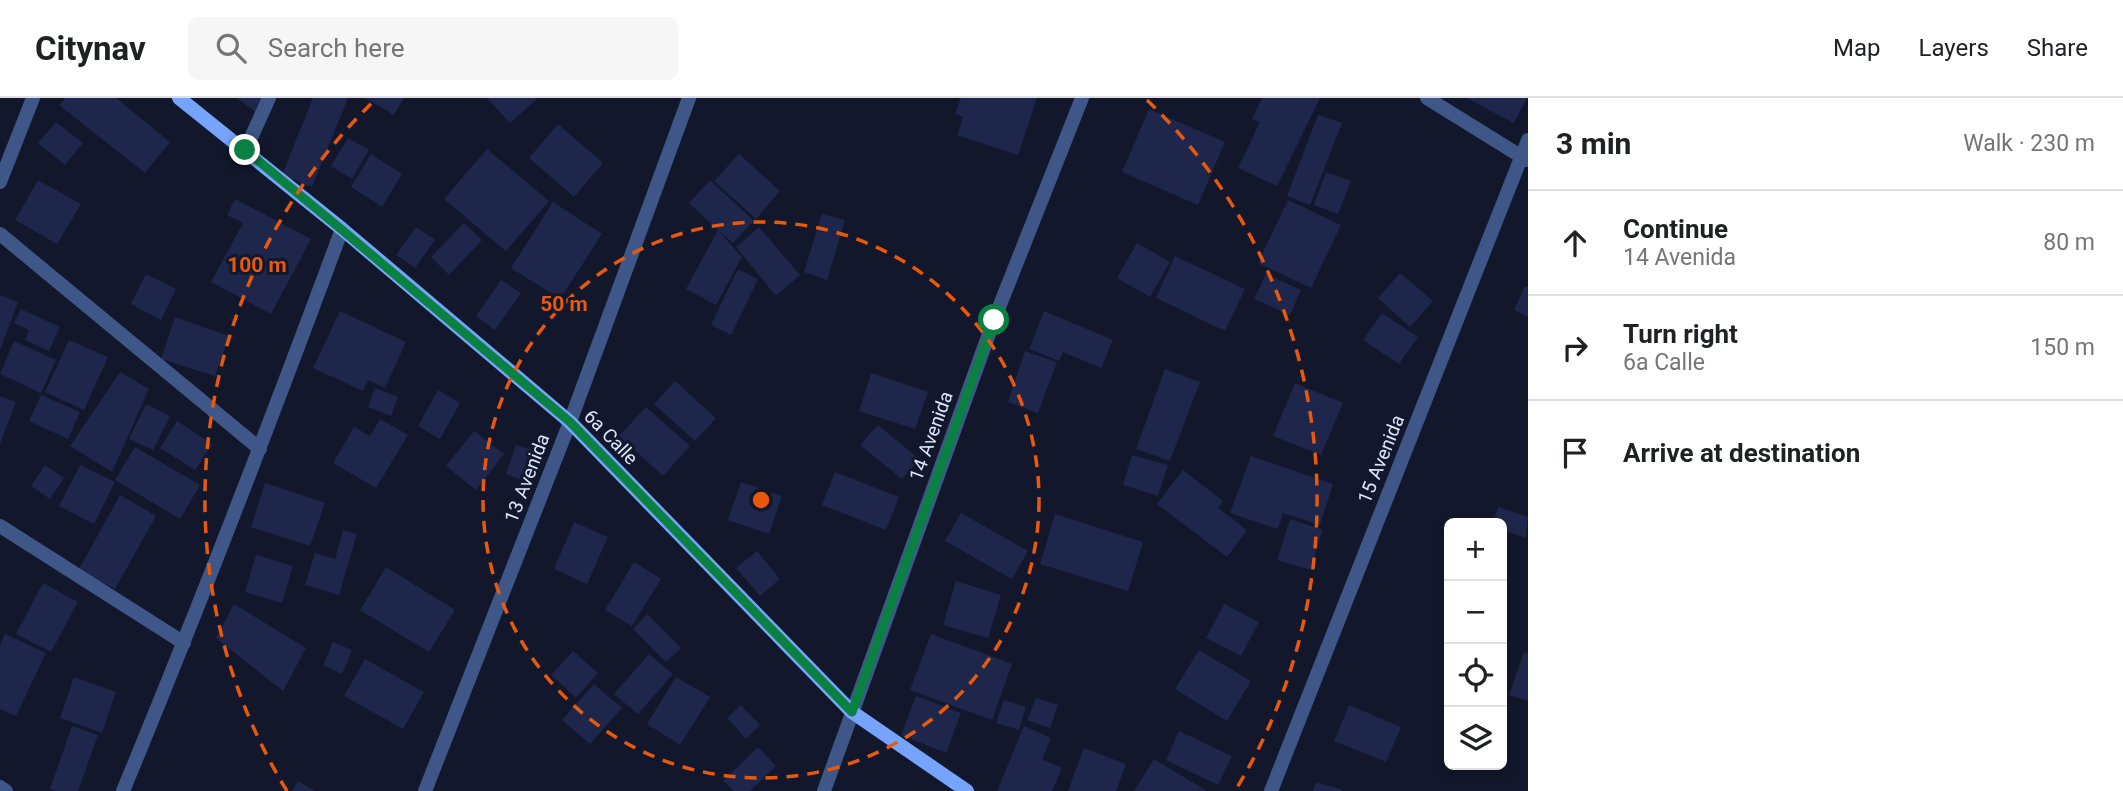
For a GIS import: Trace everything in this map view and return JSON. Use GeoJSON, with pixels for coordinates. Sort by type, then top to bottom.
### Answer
{"type":"FeatureCollection","features":[{"type":"Feature","properties":{"kind":"main road","name":"6a Calle"},"geometry":{"type":"LineString","coordinates":[[179,98],[341,229],[570,422],[852,712],[967,791]]}},
{"type":"Feature","properties":{"kind":"street"},"geometry":{"type":"LineString","coordinates":[[0,182],[33,98]]}},
{"type":"Feature","properties":{"kind":"street"},"geometry":{"type":"LineString","coordinates":[[245,150],[269,98]]}},
{"type":"Feature","properties":{"kind":"street","name":"13 Avenida"},"geometry":{"type":"LineString","coordinates":[[425,791],[570,422],[689,98]]}},
{"type":"Feature","properties":{"kind":"street","name":"14 Avenida"},"geometry":{"type":"LineString","coordinates":[[824,791],[994,320],[1082,98]]}},
{"type":"Feature","properties":{"kind":"street"},"geometry":{"type":"LineString","coordinates":[[1427,98],[1525,158]]}},
{"type":"Feature","properties":{"kind":"street","name":"15 Avenida"},"geometry":{"type":"LineString","coordinates":[[1271,791],[1525,158],[1528,140]]}},
{"type":"Feature","properties":{"kind":"street"},"geometry":{"type":"LineString","coordinates":[[123,791],[260,449],[341,229]]}},
{"type":"Feature","properties":{"kind":"street"},"geometry":{"type":"LineString","coordinates":[[0,234],[260,449]]}},
{"type":"Feature","properties":{"kind":"street"},"geometry":{"type":"LineString","coordinates":[[0,526],[184,643]]}},
{"type":"Feature","properties":{"kind":"street"},"geometry":{"type":"LineString","coordinates":[[0,787],[6,791]]}},
{"type":"Feature","properties":{"kind":"building"},"geometry":{"type":"Polygon","coordinates":[[[65,98],[116,98],[170,142],[145,173],[59,105],[65,98]]]}},
{"type":"Feature","properties":{"kind":"building"},"geometry":{"type":"Polygon","coordinates":[[[237,98],[265,98],[257,113],[237,98]]]}},
{"type":"Feature","properties":{"kind":"building"},"geometry":{"type":"Polygon","coordinates":[[[313,98],[348,98],[312,187],[282,175],[313,98]]]}},
{"type":"Feature","properties":{"kind":"building"},"geometry":{"type":"Polygon","coordinates":[[[365,98],[404,98],[394,115],[365,98]]]}},
{"type":"Feature","properties":{"kind":"building"},"geometry":{"type":"Polygon","coordinates":[[[487,98],[538,98],[510,123],[487,98]]]}},
{"type":"Feature","properties":{"kind":"building"},"geometry":{"type":"Polygon","coordinates":[[[961,98],[1037,98],[1018,155],[957,135],[963,117],[955,114],[961,98]]]}},
{"type":"Feature","properties":{"kind":"building"},"geometry":{"type":"Polygon","coordinates":[[[1262,98],[1320,98],[1277,186],[1238,168],[1260,122],[1252,119],[1262,98]]]}},
{"type":"Feature","properties":{"kind":"building"},"geometry":{"type":"Polygon","coordinates":[[[1466,98],[1527,98],[1514,123],[1466,98]]]}},
{"type":"Feature","properties":{"kind":"building"},"geometry":{"type":"Polygon","coordinates":[[[1149,109],[1225,142],[1198,205],[1122,172],[1149,109]]]}},
{"type":"Feature","properties":{"kind":"building"},"geometry":{"type":"Polygon","coordinates":[[[1318,115],[1342,123],[1310,205],[1287,196],[1318,115]]]}},
{"type":"Feature","properties":{"kind":"building"},"geometry":{"type":"Polygon","coordinates":[[[56,122],[83,143],[65,165],[38,143],[56,122]]]}},
{"type":"Feature","properties":{"kind":"building"},"geometry":{"type":"Polygon","coordinates":[[[558,124],[603,163],[574,197],[529,158],[558,124]]]}},
{"type":"Feature","properties":{"kind":"building"},"geometry":{"type":"Polygon","coordinates":[[[348,138],[369,150],[352,179],[331,166],[348,138]]]}},
{"type":"Feature","properties":{"kind":"building"},"geometry":{"type":"Polygon","coordinates":[[[487,149],[549,201],[506,251],[444,199],[487,149]]]}},
{"type":"Feature","properties":{"kind":"building"},"geometry":{"type":"Polygon","coordinates":[[[371,154],[402,174],[382,207],[351,187],[371,154]]]}},
{"type":"Feature","properties":{"kind":"building"},"geometry":{"type":"Polygon","coordinates":[[[739,154],[780,191],[756,219],[714,181],[739,154]]]}},
{"type":"Feature","properties":{"kind":"building"},"geometry":{"type":"Polygon","coordinates":[[[1326,172],[1351,181],[1338,214],[1314,205],[1326,172]]]}},
{"type":"Feature","properties":{"kind":"building"},"geometry":{"type":"Polygon","coordinates":[[[38,180],[81,204],[57,244],[15,220],[38,180]]]}},
{"type":"Feature","properties":{"kind":"building"},"geometry":{"type":"Polygon","coordinates":[[[710,180],[754,221],[733,243],[689,203],[710,180]]]}},
{"type":"Feature","properties":{"kind":"building"},"geometry":{"type":"Polygon","coordinates":[[[235,199],[311,239],[271,314],[211,282],[243,223],[227,215],[235,199]]]}},
{"type":"Feature","properties":{"kind":"building"},"geometry":{"type":"Polygon","coordinates":[[[1288,200],[1341,225],[1311,288],[1258,263],[1288,200]]]}},
{"type":"Feature","properties":{"kind":"building"},"geometry":{"type":"Polygon","coordinates":[[[553,202],[602,234],[560,299],[511,268],[553,202]]]}},
{"type":"Feature","properties":{"kind":"building"},"geometry":{"type":"Polygon","coordinates":[[[822,214],[845,220],[827,280],[804,272],[822,214]]]}},
{"type":"Feature","properties":{"kind":"building"},"geometry":{"type":"Polygon","coordinates":[[[464,223],[482,240],[449,275],[431,257],[464,223]]]}},
{"type":"Feature","properties":{"kind":"building"},"geometry":{"type":"Polygon","coordinates":[[[416,227],[435,240],[415,268],[396,255],[416,227]]]}},
{"type":"Feature","properties":{"kind":"building"},"geometry":{"type":"Polygon","coordinates":[[[759,227],[800,275],[776,296],[736,247],[759,227]]]}},
{"type":"Feature","properties":{"kind":"building"},"geometry":{"type":"Polygon","coordinates":[[[718,230],[742,257],[716,305],[686,289],[718,230]]]}},
{"type":"Feature","properties":{"kind":"building"},"geometry":{"type":"Polygon","coordinates":[[[1137,243],[1170,262],[1150,297],[1117,278],[1137,243]]]}},
{"type":"Feature","properties":{"kind":"building"},"geometry":{"type":"Polygon","coordinates":[[[1175,256],[1245,289],[1225,331],[1156,298],[1175,256]]]}},
{"type":"Feature","properties":{"kind":"building"},"geometry":{"type":"Polygon","coordinates":[[[738,269],[758,279],[731,335],[711,325],[738,269]]]}},
{"type":"Feature","properties":{"kind":"building"},"geometry":{"type":"Polygon","coordinates":[[[1400,273],[1433,301],[1410,327],[1378,298],[1400,273]]]}},
{"type":"Feature","properties":{"kind":"building"},"geometry":{"type":"Polygon","coordinates":[[[146,274],[176,289],[161,320],[131,304],[146,274]]]}},
{"type":"Feature","properties":{"kind":"building"},"geometry":{"type":"Polygon","coordinates":[[[1266,274],[1301,290],[1290,315],[1254,299],[1266,274]]]}},
{"type":"Feature","properties":{"kind":"building"},"geometry":{"type":"Polygon","coordinates":[[[501,280],[521,293],[495,330],[476,316],[501,280]]]}},
{"type":"Feature","properties":{"kind":"building"},"geometry":{"type":"Polygon","coordinates":[[[1525,286],[1528,287],[1528,317],[1514,310],[1525,286]]]}},
{"type":"Feature","properties":{"kind":"building"},"geometry":{"type":"Polygon","coordinates":[[[0,295],[18,302],[0,350],[0,295]]]}},
{"type":"Feature","properties":{"kind":"building"},"geometry":{"type":"Polygon","coordinates":[[[21,309],[60,327],[49,351],[25,340],[29,330],[14,323],[21,309]]]}},
{"type":"Feature","properties":{"kind":"building"},"geometry":{"type":"Polygon","coordinates":[[[340,311],[406,342],[385,388],[368,380],[363,391],[313,368],[340,311]]]}},
{"type":"Feature","properties":{"kind":"building"},"geometry":{"type":"Polygon","coordinates":[[[1044,311],[1113,340],[1101,368],[1063,352],[1059,361],[1029,349],[1044,311]]]}},
{"type":"Feature","properties":{"kind":"building"},"geometry":{"type":"Polygon","coordinates":[[[1382,313],[1418,337],[1399,364],[1363,340],[1382,313]]]}},
{"type":"Feature","properties":{"kind":"building"},"geometry":{"type":"Polygon","coordinates":[[[175,317],[229,336],[215,376],[161,359],[175,317]]]}},
{"type":"Feature","properties":{"kind":"building"},"geometry":{"type":"Polygon","coordinates":[[[69,340],[108,357],[84,410],[45,392],[69,340]]]}},
{"type":"Feature","properties":{"kind":"building"},"geometry":{"type":"Polygon","coordinates":[[[14,341],[56,360],[41,393],[0,374],[14,341]]]}},
{"type":"Feature","properties":{"kind":"building"},"geometry":{"type":"Polygon","coordinates":[[[1025,351],[1057,362],[1038,413],[1008,402],[1025,351]]]}},
{"type":"Feature","properties":{"kind":"building"},"geometry":{"type":"Polygon","coordinates":[[[1165,369],[1200,382],[1170,461],[1136,449],[1165,369]]]}},
{"type":"Feature","properties":{"kind":"building"},"geometry":{"type":"Polygon","coordinates":[[[120,372],[149,389],[112,472],[70,446],[120,372]]]}},
{"type":"Feature","properties":{"kind":"building"},"geometry":{"type":"Polygon","coordinates":[[[871,373],[928,392],[915,429],[859,411],[871,373]]]}},
{"type":"Feature","properties":{"kind":"building"},"geometry":{"type":"Polygon","coordinates":[[[675,381],[716,418],[695,441],[654,404],[675,381]]]}},
{"type":"Feature","properties":{"kind":"building"},"geometry":{"type":"Polygon","coordinates":[[[1295,383],[1343,403],[1321,455],[1273,436],[1295,383]]]}},
{"type":"Feature","properties":{"kind":"building"},"geometry":{"type":"Polygon","coordinates":[[[375,388],[398,397],[391,416],[368,407],[375,388]]]}},
{"type":"Feature","properties":{"kind":"building"},"geometry":{"type":"Polygon","coordinates":[[[438,390],[460,403],[440,439],[418,426],[438,390]]]}},
{"type":"Feature","properties":{"kind":"building"},"geometry":{"type":"Polygon","coordinates":[[[41,395],[80,412],[68,439],[29,421],[41,395]]]}},
{"type":"Feature","properties":{"kind":"building"},"geometry":{"type":"Polygon","coordinates":[[[0,396],[16,402],[0,444],[0,396]]]}},
{"type":"Feature","properties":{"kind":"building"},"geometry":{"type":"Polygon","coordinates":[[[146,404],[170,416],[153,450],[129,439],[146,404]]]}},
{"type":"Feature","properties":{"kind":"building"},"geometry":{"type":"Polygon","coordinates":[[[646,407],[690,446],[663,476],[619,436],[646,407]]]}},
{"type":"Feature","properties":{"kind":"building"},"geometry":{"type":"Polygon","coordinates":[[[380,419],[408,435],[376,488],[333,463],[354,427],[370,436],[380,419]]]}},
{"type":"Feature","properties":{"kind":"building"},"geometry":{"type":"Polygon","coordinates":[[[177,421],[212,444],[195,470],[160,448],[177,421]]]}},
{"type":"Feature","properties":{"kind":"building"},"geometry":{"type":"Polygon","coordinates":[[[878,425],[919,459],[902,479],[860,445],[878,425]]]}},
{"type":"Feature","properties":{"kind":"building"},"geometry":{"type":"Polygon","coordinates":[[[474,431],[504,454],[476,490],[446,466],[474,431]]]}},
{"type":"Feature","properties":{"kind":"building"},"geometry":{"type":"Polygon","coordinates":[[[516,445],[536,451],[525,481],[506,474],[516,445]]]}},
{"type":"Feature","properties":{"kind":"building"},"geometry":{"type":"Polygon","coordinates":[[[135,447],[200,485],[180,519],[115,480],[135,447]]]}},
{"type":"Feature","properties":{"kind":"building"},"geometry":{"type":"Polygon","coordinates":[[[1132,455],[1168,465],[1158,496],[1123,485],[1132,455]]]}},
{"type":"Feature","properties":{"kind":"building"},"geometry":{"type":"Polygon","coordinates":[[[1251,456],[1333,484],[1320,525],[1283,513],[1278,529],[1230,513],[1251,456]]]}},
{"type":"Feature","properties":{"kind":"building"},"geometry":{"type":"Polygon","coordinates":[[[45,465],[64,478],[50,499],[31,486],[45,465]]]}},
{"type":"Feature","properties":{"kind":"building"},"geometry":{"type":"Polygon","coordinates":[[[80,465],[115,482],[94,524],[59,506],[80,465]]]}},
{"type":"Feature","properties":{"kind":"building"},"geometry":{"type":"Polygon","coordinates":[[[1183,470],[1223,501],[1218,508],[1247,530],[1227,557],[1157,504],[1183,470]]]}},
{"type":"Feature","properties":{"kind":"building"},"geometry":{"type":"Polygon","coordinates":[[[835,472],[899,497],[886,530],[822,505],[835,472]]]}},
{"type":"Feature","properties":{"kind":"building"},"geometry":{"type":"Polygon","coordinates":[[[741,482],[782,496],[769,534],[728,520],[741,482]]]}},
{"type":"Feature","properties":{"kind":"building"},"geometry":{"type":"Polygon","coordinates":[[[265,483],[325,503],[310,546],[251,527],[265,483]]]}},
{"type":"Feature","properties":{"kind":"building"},"geometry":{"type":"Polygon","coordinates":[[[120,495],[156,516],[115,589],[79,569],[120,495]]]}},
{"type":"Feature","properties":{"kind":"building"},"geometry":{"type":"Polygon","coordinates":[[[1498,507],[1528,517],[1526,538],[1507,532],[1507,518],[1495,518],[1498,507]]]}},
{"type":"Feature","properties":{"kind":"building"},"geometry":{"type":"Polygon","coordinates":[[[961,513],[1028,551],[1012,579],[945,541],[961,513]]]}},
{"type":"Feature","properties":{"kind":"building"},"geometry":{"type":"Polygon","coordinates":[[[1055,514],[1143,542],[1128,591],[1040,564],[1055,514]]]}},
{"type":"Feature","properties":{"kind":"building"},"geometry":{"type":"Polygon","coordinates":[[[1290,519],[1323,530],[1310,570],[1277,560],[1290,519]]]}},
{"type":"Feature","properties":{"kind":"building"},"geometry":{"type":"Polygon","coordinates":[[[574,522],[608,537],[587,584],[554,569],[574,522]]]}},
{"type":"Feature","properties":{"kind":"building"},"geometry":{"type":"Polygon","coordinates":[[[343,530],[357,534],[339,595],[305,585],[315,553],[335,559],[343,530]]]}},
{"type":"Feature","properties":{"kind":"building"},"geometry":{"type":"Polygon","coordinates":[[[757,551],[780,579],[760,596],[736,568],[757,551]]]}},
{"type":"Feature","properties":{"kind":"building"},"geometry":{"type":"Polygon","coordinates":[[[256,555],[293,566],[282,603],[245,592],[256,555]]]}},
{"type":"Feature","properties":{"kind":"building"},"geometry":{"type":"Polygon","coordinates":[[[634,562],[661,579],[632,626],[605,610],[634,562]]]}},
{"type":"Feature","properties":{"kind":"building"},"geometry":{"type":"Polygon","coordinates":[[[386,567],[455,610],[429,652],[360,610],[386,567]]]}},
{"type":"Feature","properties":{"kind":"building"},"geometry":{"type":"Polygon","coordinates":[[[956,581],[1001,595],[988,638],[943,625],[956,581]]]}},
{"type":"Feature","properties":{"kind":"building"},"geometry":{"type":"Polygon","coordinates":[[[43,583],[78,602],[51,652],[16,634],[43,583]]]}},
{"type":"Feature","properties":{"kind":"building"},"geometry":{"type":"Polygon","coordinates":[[[234,604],[306,648],[283,691],[216,638],[234,604]]]}},
{"type":"Feature","properties":{"kind":"building"},"geometry":{"type":"Polygon","coordinates":[[[1224,604],[1259,622],[1241,656],[1206,638],[1224,604]]]}},
{"type":"Feature","properties":{"kind":"building"},"geometry":{"type":"Polygon","coordinates":[[[647,614],[681,648],[666,662],[633,629],[647,614]]]}},
{"type":"Feature","properties":{"kind":"building"},"geometry":{"type":"Polygon","coordinates":[[[5,634],[46,653],[16,716],[0,709],[0,645],[5,634]]]}},
{"type":"Feature","properties":{"kind":"building"},"geometry":{"type":"Polygon","coordinates":[[[931,634],[1012,664],[992,720],[910,690],[931,634]]]}},
{"type":"Feature","properties":{"kind":"building"},"geometry":{"type":"Polygon","coordinates":[[[333,642],[352,650],[342,674],[323,665],[333,642]]]}},
{"type":"Feature","properties":{"kind":"building"},"geometry":{"type":"Polygon","coordinates":[[[1199,650],[1251,681],[1227,721],[1175,689],[1199,650]]]}},
{"type":"Feature","properties":{"kind":"building"},"geometry":{"type":"Polygon","coordinates":[[[573,651],[598,673],[576,698],[551,675],[573,651]]]}},
{"type":"Feature","properties":{"kind":"building"},"geometry":{"type":"Polygon","coordinates":[[[1524,652],[1528,653],[1528,701],[1509,695],[1524,652]]]}},
{"type":"Feature","properties":{"kind":"building"},"geometry":{"type":"Polygon","coordinates":[[[649,654],[673,674],[638,714],[614,694],[649,654]]]}},
{"type":"Feature","properties":{"kind":"building"},"geometry":{"type":"Polygon","coordinates":[[[365,659],[424,692],[403,729],[344,696],[365,659]]]}},
{"type":"Feature","properties":{"kind":"building"},"geometry":{"type":"Polygon","coordinates":[[[74,677],[116,692],[102,733],[60,718],[74,677]]]}},
{"type":"Feature","properties":{"kind":"building"},"geometry":{"type":"Polygon","coordinates":[[[676,677],[710,697],[680,745],[647,724],[676,677]]]}},
{"type":"Feature","properties":{"kind":"building"},"geometry":{"type":"Polygon","coordinates":[[[594,684],[622,708],[590,744],[562,720],[594,684]]]}},
{"type":"Feature","properties":{"kind":"building"},"geometry":{"type":"Polygon","coordinates":[[[916,696],[961,713],[946,753],[901,735],[916,696]]]}},
{"type":"Feature","properties":{"kind":"building"},"geometry":{"type":"Polygon","coordinates":[[[1036,698],[1058,705],[1050,728],[1027,720],[1036,698]]]}},
{"type":"Feature","properties":{"kind":"building"},"geometry":{"type":"Polygon","coordinates":[[[1004,700],[1026,707],[1019,730],[996,723],[1004,700]]]}},
{"type":"Feature","properties":{"kind":"building"},"geometry":{"type":"Polygon","coordinates":[[[741,705],[760,725],[746,739],[727,718],[741,705]]]}},
{"type":"Feature","properties":{"kind":"building"},"geometry":{"type":"Polygon","coordinates":[[[1349,705],[1401,727],[1386,762],[1334,741],[1349,705]]]}},
{"type":"Feature","properties":{"kind":"building"},"geometry":{"type":"Polygon","coordinates":[[[72,726],[98,735],[78,791],[56,791],[50,789],[72,726]]]}},
{"type":"Feature","properties":{"kind":"building"},"geometry":{"type":"Polygon","coordinates":[[[1024,726],[1051,738],[1042,759],[1062,768],[1052,791],[997,791],[1024,726]]]}},
{"type":"Feature","properties":{"kind":"building"},"geometry":{"type":"Polygon","coordinates":[[[1179,731],[1232,756],[1218,785],[1166,760],[1179,731]]]}},
{"type":"Feature","properties":{"kind":"building"},"geometry":{"type":"Polygon","coordinates":[[[758,747],[776,766],[750,791],[734,791],[723,781],[758,747]]]}},
{"type":"Feature","properties":{"kind":"building"},"geometry":{"type":"Polygon","coordinates":[[[1084,748],[1126,764],[1116,791],[1068,791],[1084,748]]]}},
{"type":"Feature","properties":{"kind":"building"},"geometry":{"type":"Polygon","coordinates":[[[1154,759],[1207,791],[1134,791],[1154,759]]]}},
{"type":"Feature","properties":{"kind":"building"},"geometry":{"type":"Polygon","coordinates":[[[298,781],[314,791],[292,791],[298,781]]]}},
{"type":"Feature","properties":{"kind":"building"},"geometry":{"type":"Polygon","coordinates":[[[1316,782],[1343,790],[1313,791],[1316,782]]]}},
{"type":"Feature","properties":{"kind":"route"},"geometry":{"type":"LineString","coordinates":[[245,150],[570,422],[852,712],[994,320]]}}]}
